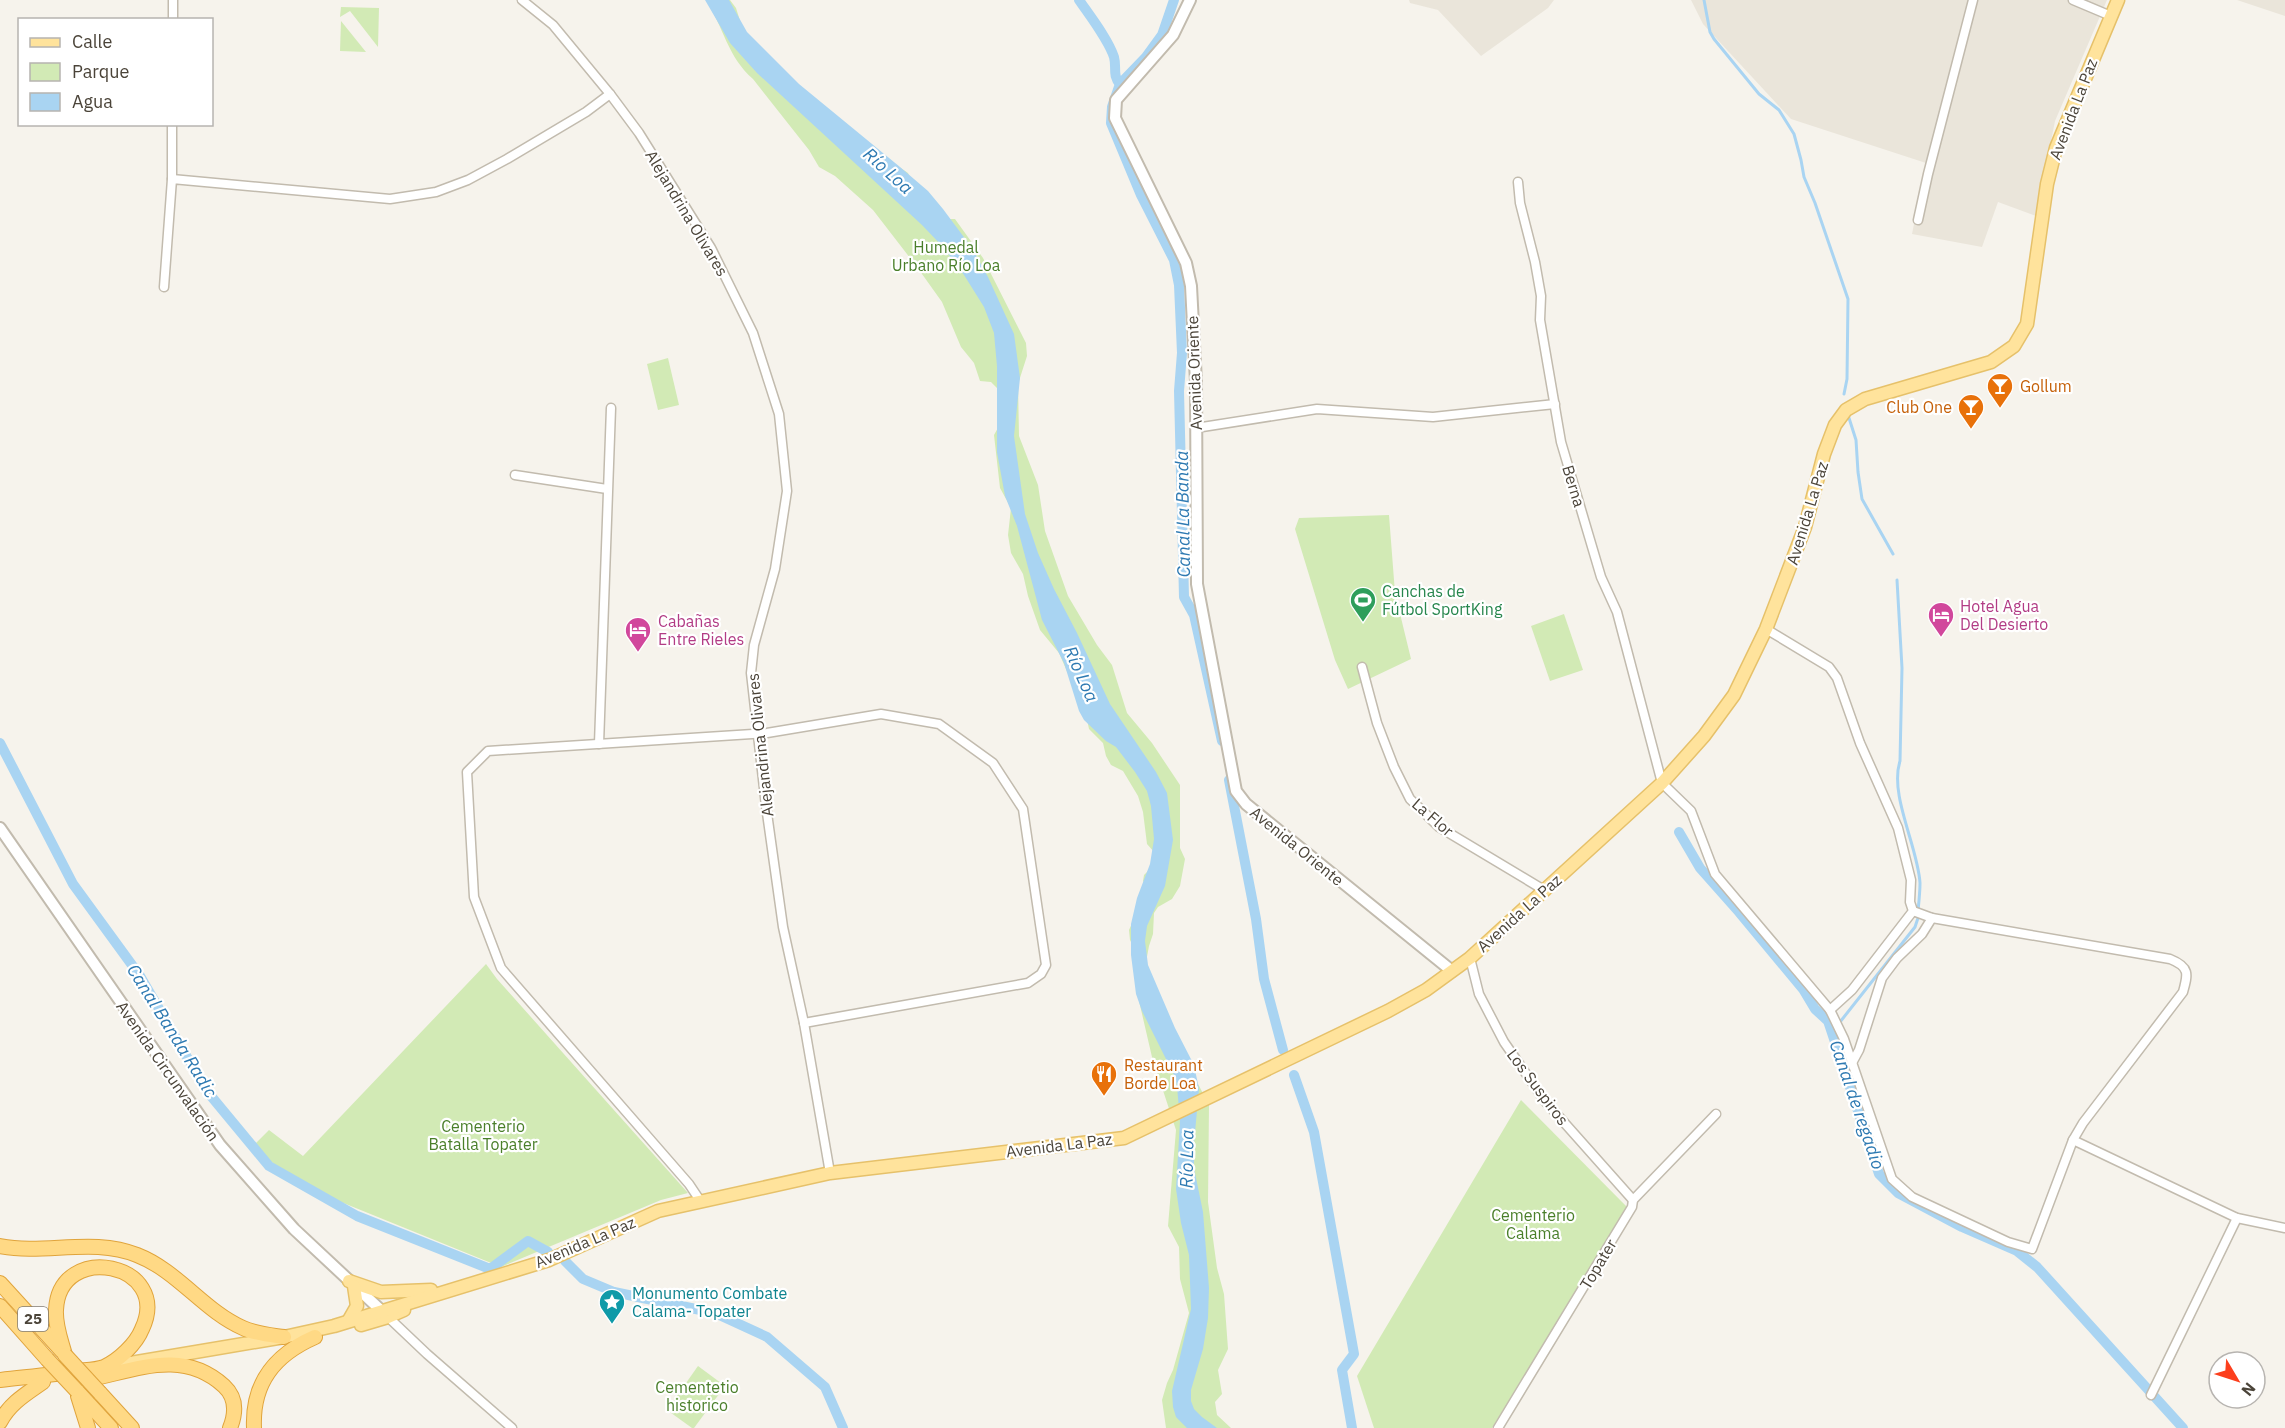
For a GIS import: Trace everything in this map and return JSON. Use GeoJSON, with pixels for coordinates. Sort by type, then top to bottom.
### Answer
{"type":"FeatureCollection","features":[{"type":"Feature","properties":{"kind":"highway"},"geometry":{"type":"LineString","coordinates":[[0,1246],[19,1249],[99,1247],[128,1251],[161,1268],[234,1324],[253,1332],[284,1337]]}},
{"type":"Feature","properties":{"kind":"highway"},"geometry":{"type":"LineString","coordinates":[[65,1355],[59,1335],[56,1311],[62,1289],[72,1278],[86,1270],[99,1266],[120,1270],[132,1278],[143,1292],[147,1305],[146,1320],[135,1341],[122,1355],[103,1368]]}},
{"type":"Feature","properties":{"kind":"highway","name":"25"},"geometry":{"type":"LineString","coordinates":[[0,1283],[132,1426]]}},
{"type":"Feature","properties":{"kind":"highway","name":"25"},"geometry":{"type":"LineString","coordinates":[[3,1311],[47,1359],[79,1386],[111,1428]]}},
{"type":"Feature","properties":{"kind":"highway"},"geometry":{"type":"LineString","coordinates":[[254,1428],[255,1402],[265,1376],[285,1354],[315,1337]]}},
{"type":"Feature","properties":{"kind":"highway"},"geometry":{"type":"LineString","coordinates":[[170,1363],[195,1367],[207,1373],[228,1390],[234,1401],[235,1413],[230,1428]]}},
{"type":"Feature","properties":{"kind":"highway","name":"Avenida La Paz"},"geometry":{"type":"LineString","coordinates":[[0,1388],[43,1382],[79,1386],[170,1363]]}},
{"type":"Feature","properties":{"kind":"highway","name":"Avenida La Paz"},"geometry":{"type":"LineString","coordinates":[[0,1380],[103,1368]]}},
{"type":"Feature","properties":{"kind":"highway"},"geometry":{"type":"LineString","coordinates":[[0,1422],[14,1402],[43,1382]]}},
{"type":"Feature","properties":{"kind":"highway"},"geometry":{"type":"LineString","coordinates":[[79,1386],[88,1428]]}},
{"type":"Feature","properties":{"kind":"main road","name":"Avenida La Paz"},"geometry":{"type":"LineString","coordinates":[[170,1363],[315,1337],[447,1291],[549,1260],[658,1211],[830,1173],[1124,1138],[1388,1011],[1426,990],[1470,958],[1662,783],[1704,736],[1734,695],[1766,629],[1805,527],[1824,454],[1840,416],[1865,399],[1992,362],[2008,351],[2021,336],[2030,312],[2048,184],[2056,148],[2118,0]]}},
{"type":"Feature","properties":{"kind":"main road"},"geometry":{"type":"LineString","coordinates":[[351,1284],[386,1292],[447,1291]]}},
{"type":"Feature","properties":{"kind":"main road"},"geometry":{"type":"LineString","coordinates":[[349,1320],[357,1306],[351,1284]]}},
{"type":"Feature","properties":{"kind":"main road","name":"Avenida La Paz"},"geometry":{"type":"LineString","coordinates":[[103,1368],[284,1337],[349,1320],[384,1314]]}},
{"type":"Feature","properties":{"kind":"street"},"geometry":{"type":"LineString","coordinates":[[173,0],[173,18]]}},
{"type":"Feature","properties":{"kind":"street","name":"Alejandrina Olivares"},"geometry":{"type":"LineString","coordinates":[[522,0],[553,25],[610,94],[639,133],[711,248],[753,333],[779,414],[787,491],[775,569],[754,645],[751,673],[783,927],[804,1023],[830,1173]]}},
{"type":"Feature","properties":{"kind":"street","name":"Avenida Oriente"},"geometry":{"type":"LineString","coordinates":[[1190,0],[1173,35],[1116,100],[1115,118],[1186,263],[1191,286],[1196,428],[1197,584],[1236,791],[1246,804],[1452,971]]}},
{"type":"Feature","properties":{"kind":"street"},"geometry":{"type":"LineString","coordinates":[[1918,220],[1973,0]]}},
{"type":"Feature","properties":{"kind":"street"},"geometry":{"type":"LineString","coordinates":[[2073,0],[2110,16]]}},
{"type":"Feature","properties":{"kind":"street"},"geometry":{"type":"LineString","coordinates":[[172,179],[390,198],[436,192],[468,180],[507,159],[586,112],[610,94]]}},
{"type":"Feature","properties":{"kind":"street"},"geometry":{"type":"LineString","coordinates":[[164,287],[172,179],[172,126]]}},
{"type":"Feature","properties":{"kind":"street","name":"Berna"},"geometry":{"type":"LineString","coordinates":[[1518,182],[1520,203],[1541,296],[1539,320],[1561,442],[1601,577],[1617,612],[1662,783]]}},
{"type":"Feature","properties":{"kind":"street"},"geometry":{"type":"LineString","coordinates":[[1196,428],[1317,409],[1433,417],[1555,404]]}},
{"type":"Feature","properties":{"kind":"street"},"geometry":{"type":"LineString","coordinates":[[599,744],[611,408]]}},
{"type":"Feature","properties":{"kind":"street"},"geometry":{"type":"LineString","coordinates":[[515,475],[608,489]]}},
{"type":"Feature","properties":{"kind":"street"},"geometry":{"type":"LineString","coordinates":[[1766,629],[1829,667],[1837,678],[1860,743],[1898,828],[1909,871],[1910,902],[1913,911]]}},
{"type":"Feature","properties":{"kind":"street","name":"La Flor"},"geometry":{"type":"LineString","coordinates":[[1362,667],[1377,723],[1394,767],[1410,799],[1439,827],[1544,890]]}},
{"type":"Feature","properties":{"kind":"street"},"geometry":{"type":"LineString","coordinates":[[701,1202],[688,1184],[501,968],[474,897],[467,772],[488,751],[757,734],[881,714],[939,724],[993,763],[1023,809],[1046,965],[1036,979],[1028,983],[804,1023]]}},
{"type":"Feature","properties":{"kind":"street"},"geometry":{"type":"LineString","coordinates":[[1662,783],[1691,811],[1716,874],[1830,1011],[1844,1039],[1892,1179],[1912,1197],[2008,1242],[2032,1249],[2073,1140],[2083,1123],[2183,992],[2187,977],[2186,971],[2181,963],[2170,959],[1932,918],[1913,911]]}},
{"type":"Feature","properties":{"kind":"street","name":"Avenida Circunvalación"},"geometry":{"type":"LineString","coordinates":[[0,828],[220,1145],[294,1229],[384,1314]]}},
{"type":"Feature","properties":{"kind":"street"},"geometry":{"type":"LineString","coordinates":[[1830,1011],[1852,990],[1913,911]]}},
{"type":"Feature","properties":{"kind":"street"},"geometry":{"type":"LineString","coordinates":[[1852,1064],[1859,1050],[1882,978],[1897,958],[1922,934],[1932,918]]}},
{"type":"Feature","properties":{"kind":"street","name":"Los Suspiros"},"geometry":{"type":"LineString","coordinates":[[1470,958],[1479,994],[1504,1042],[1545,1101],[1633,1200]]}},
{"type":"Feature","properties":{"kind":"street","name":"Topater"},"geometry":{"type":"LineString","coordinates":[[1498,1428],[1632,1207],[1633,1200],[1716,1114]]}},
{"type":"Feature","properties":{"kind":"street"},"geometry":{"type":"LineString","coordinates":[[2073,1140],[2237,1218],[2285,1228]]}},
{"type":"Feature","properties":{"kind":"street"},"geometry":{"type":"LineString","coordinates":[[2151,1395],[2237,1218]]}},
{"type":"Feature","properties":{"kind":"street"},"geometry":{"type":"LineString","coordinates":[[384,1314],[512,1428]]}},
{"type":"Feature","properties":{"kind":"shaded area"},"geometry":{"type":"Polygon","coordinates":[[[1409,0],[1554,0],[1548,8],[1481,56],[1438,10],[1410,3],[1409,0]]]}},
{"type":"Feature","properties":{"kind":"shaded area"},"geometry":{"type":"Polygon","coordinates":[[[1691,0],[2107,0],[2055,121],[2036,216],[1998,202],[1982,247],[1912,234],[1926,163],[1791,119],[1703,24],[1691,0]]]}},
{"type":"Feature","properties":{"kind":"shaded area"},"geometry":{"type":"Polygon","coordinates":[[[2237,0],[2285,0],[2285,16],[2237,0]]]}},
{"type":"Feature","properties":{"kind":"green space","name":"Humedal Urbano Río Loa"},"geometry":{"type":"Polygon","coordinates":[[[706,0],[730,0],[736,8],[742,27],[788,91],[908,173],[912,183],[945,219],[955,219],[983,258],[1026,343],[1027,356],[1018,384],[1019,436],[1038,485],[1045,531],[1068,596],[1097,645],[1112,665],[1127,713],[1152,743],[1180,785],[1180,848],[1185,859],[1180,886],[1172,899],[1158,907],[1154,913],[1153,934],[1143,978],[1209,1105],[1208,1202],[1217,1268],[1224,1294],[1228,1349],[1218,1370],[1222,1394],[1215,1402],[1217,1415],[1231,1428],[1166,1428],[1162,1400],[1189,1313],[1180,1279],[1179,1247],[1168,1226],[1176,1130],[1152,1057],[1136,988],[1135,950],[1130,940],[1129,930],[1148,888],[1143,881],[1144,875],[1152,867],[1154,852],[1147,844],[1143,812],[1138,796],[1123,771],[1111,765],[1103,743],[1089,729],[1086,715],[1059,653],[1040,630],[1023,574],[1011,553],[1008,535],[1011,508],[1000,488],[994,435],[999,426],[997,388],[991,382],[980,381],[974,363],[961,347],[942,302],[873,210],[835,176],[819,167],[809,150],[737,61],[706,0]]]}},
{"type":"Feature","properties":{"kind":"green space"},"geometry":{"type":"Polygon","coordinates":[[[341,7],[379,8],[378,47],[350,11],[340,17],[341,7]]]}},
{"type":"Feature","properties":{"kind":"green space"},"geometry":{"type":"Polygon","coordinates":[[[341,21],[366,52],[340,51],[341,21]]]}},
{"type":"Feature","properties":{"kind":"green space"},"geometry":{"type":"Polygon","coordinates":[[[668,358],[679,405],[658,410],[647,364],[668,358]]]}},
{"type":"Feature","properties":{"kind":"green space","name":"Canchas de Fútbol SportKing"},"geometry":{"type":"Polygon","coordinates":[[[1389,515],[1395,593],[1411,659],[1348,689],[1335,660],[1295,529],[1299,518],[1389,515]]]}},
{"type":"Feature","properties":{"kind":"green space"},"geometry":{"type":"Polygon","coordinates":[[[1564,614],[1583,670],[1550,681],[1531,626],[1564,614]]]}},
{"type":"Feature","properties":{"kind":"green space","name":"Cementerio Batalla Topater"},"geometry":{"type":"Polygon","coordinates":[[[486,964],[688,1193],[661,1200],[501,1267],[304,1187],[252,1147],[269,1130],[303,1156],[486,964]]]}},
{"type":"Feature","properties":{"kind":"green space","name":"Cementerio Calama"},"geometry":{"type":"Polygon","coordinates":[[[1521,1100],[1629,1209],[1492,1428],[1374,1428],[1357,1376],[1521,1100]]]}},
{"type":"Feature","properties":{"kind":"green space","name":"Cementetio historico"},"geometry":{"type":"Polygon","coordinates":[[[698,1366],[725,1386],[692,1428],[667,1410],[698,1366]]]}},
{"type":"Feature","properties":{"kind":"water","name":"Río Loa"},"geometry":{"type":"Polygon","coordinates":[[[705,0],[729,0],[747,32],[799,84],[928,191],[972,248],[1014,334],[1020,378],[1014,436],[1025,514],[1038,553],[1110,704],[1156,772],[1167,793],[1173,840],[1165,886],[1147,926],[1145,941],[1148,965],[1194,1065],[1199,1089],[1194,1168],[1203,1212],[1209,1288],[1208,1318],[1203,1349],[1191,1390],[1191,1401],[1194,1409],[1217,1428],[1187,1428],[1176,1417],[1173,1407],[1172,1391],[1191,1309],[1189,1255],[1176,1189],[1180,1121],[1177,1086],[1175,1077],[1136,994],[1131,955],[1131,924],[1137,898],[1150,864],[1154,839],[1151,806],[1147,791],[1116,747],[1106,741],[1084,720],[1064,663],[1042,620],[1017,526],[1005,496],[997,452],[997,366],[994,333],[984,307],[943,247],[757,73],[730,43],[705,0]]]}},
{"type":"Feature","properties":{"kind":"waterway"},"geometry":{"type":"LineString","coordinates":[[1079,0],[1108,43],[1115,61],[1116,78],[1120,84]]}},
{"type":"Feature","properties":{"kind":"waterway","name":"Canal La Banda"},"geometry":{"type":"LineString","coordinates":[[1174,0],[1162,35],[1146,57],[1120,84],[1112,107],[1111,123],[1141,195],[1174,260],[1179,285],[1182,353],[1179,391],[1184,597],[1194,615],[1222,741]]}},
{"type":"Feature","properties":{"kind":"waterway"},"geometry":{"type":"LineString","coordinates":[[1704,0],[1710,32],[1714,39],[1759,94],[1779,110],[1794,134],[1804,177],[1848,299],[1847,379],[1844,394]]}},
{"type":"Feature","properties":{"kind":"waterway"},"geometry":{"type":"LineString","coordinates":[[1849,418],[1856,440],[1862,499],[1893,554]]}},
{"type":"Feature","properties":{"kind":"waterway"},"geometry":{"type":"LineString","coordinates":[[1897,580],[1902,668],[1898,789],[1918,869],[1920,883],[1918,911]]}},
{"type":"Feature","properties":{"kind":"waterway","name":"Canal Banda Radic"},"geometry":{"type":"LineString","coordinates":[[0,743],[73,884],[140,976],[206,1090],[269,1166],[357,1216],[490,1269],[528,1241],[548,1252]]}},
{"type":"Feature","properties":{"kind":"waterway","name":"Canal La Banda"},"geometry":{"type":"LineString","coordinates":[[1229,780],[1256,919],[1264,979],[1283,1050]]}},
{"type":"Feature","properties":{"kind":"waterway","name":"Canal de regadio"},"geometry":{"type":"LineString","coordinates":[[1679,832],[1700,868],[1803,989],[1815,1009],[1828,1021],[1879,1174],[1898,1193],[1962,1227],[2017,1251],[2037,1267],[2183,1428]]}},
{"type":"Feature","properties":{"kind":"waterway"},"geometry":{"type":"LineString","coordinates":[[1840,1022],[1915,927],[1918,918]]}},
{"type":"Feature","properties":{"kind":"waterway"},"geometry":{"type":"LineString","coordinates":[[1294,1075],[1314,1132],[1354,1354],[1342,1370],[1352,1428]]}},
{"type":"Feature","properties":{"kind":"waterway","name":"Canal Banda Radic"},"geometry":{"type":"LineString","coordinates":[[565,1261],[583,1279],[614,1292],[715,1313],[767,1337],[825,1387],[843,1428]]}},
{"type":"Feature","properties":{"kind":"place","name":"Gollum"},"geometry":{"type":"Point","coordinates":[2000,409]}},
{"type":"Feature","properties":{"kind":"place","name":"Club One"},"geometry":{"type":"Point","coordinates":[1971,430]}},
{"type":"Feature","properties":{"kind":"place","name":"Canchas de Fútbol SportKing"},"geometry":{"type":"Point","coordinates":[1363,623]}},
{"type":"Feature","properties":{"kind":"place","name":"Hotel Agua Del Desierto"},"geometry":{"type":"Point","coordinates":[1941,638]}},
{"type":"Feature","properties":{"kind":"place","name":"Cabañas Entre Rieles"},"geometry":{"type":"Point","coordinates":[638,653]}},
{"type":"Feature","properties":{"kind":"place","name":"Restaurant Borde Loa"},"geometry":{"type":"Point","coordinates":[1104,1097]}},
{"type":"Feature","properties":{"kind":"place","name":"Monumento Combate Calama- Topater"},"geometry":{"type":"Point","coordinates":[612,1325]}}]}
